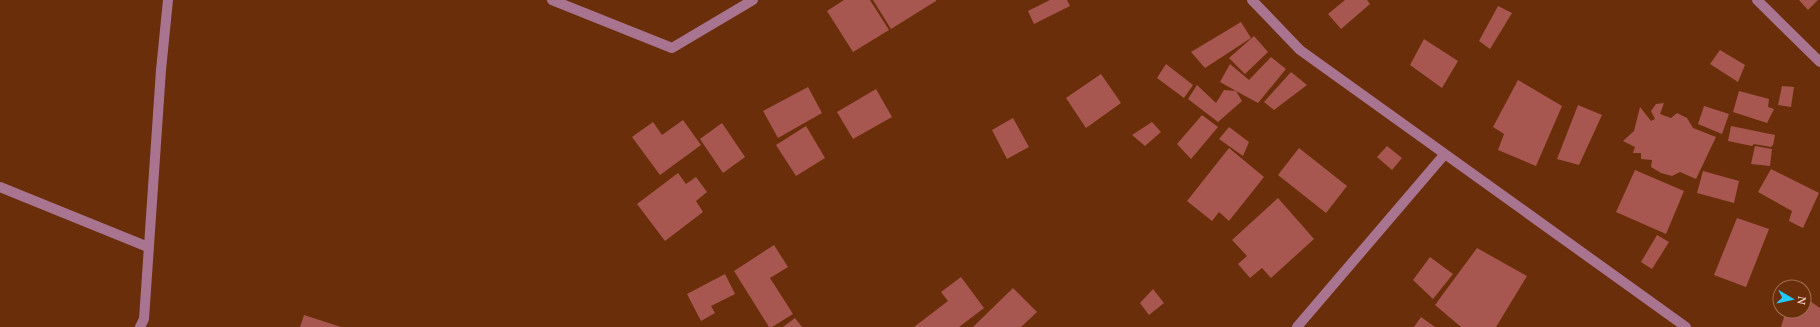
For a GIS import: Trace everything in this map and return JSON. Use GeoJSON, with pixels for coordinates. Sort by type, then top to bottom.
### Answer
{"type":"FeatureCollection","features":[{"type":"Feature","properties":{"kind":"street"},"geometry":{"type":"LineString","coordinates":[[140,327],[144,319],[161,70],[168,0]]}},
{"type":"Feature","properties":{"kind":"street"},"geometry":{"type":"LineString","coordinates":[[552,0],[672,48],[753,0]]}},
{"type":"Feature","properties":{"kind":"street"},"geometry":{"type":"LineString","coordinates":[[1252,0],[1300,50],[1444,155],[1686,327]]}},
{"type":"Feature","properties":{"kind":"street"},"geometry":{"type":"LineString","coordinates":[[1757,0],[1820,62]]}},
{"type":"Feature","properties":{"kind":"street"},"geometry":{"type":"LineString","coordinates":[[1297,327],[1444,155]]}},
{"type":"Feature","properties":{"kind":"street"},"geometry":{"type":"LineString","coordinates":[[0,188],[148,247]]}},
{"type":"Feature","properties":{"kind":"building"},"geometry":{"type":"Polygon","coordinates":[[[844,0],[870,0],[889,30],[853,52],[827,11],[844,0]]]}},
{"type":"Feature","properties":{"kind":"building"},"geometry":{"type":"Polygon","coordinates":[[[873,0],[936,0],[936,1],[891,29],[873,0]]]}},
{"type":"Feature","properties":{"kind":"building"},"geometry":{"type":"Polygon","coordinates":[[[1050,0],[1067,0],[1070,6],[1034,24],[1028,11],[1050,0]]]}},
{"type":"Feature","properties":{"kind":"building"},"geometry":{"type":"Polygon","coordinates":[[[1345,0],[1367,0],[1370,4],[1341,29],[1328,14],[1345,0]]]}},
{"type":"Feature","properties":{"kind":"building"},"geometry":{"type":"Polygon","coordinates":[[[1799,0],[1818,0],[1808,10],[1799,0]]]}},
{"type":"Feature","properties":{"kind":"building"},"geometry":{"type":"Polygon","coordinates":[[[1498,6],[1512,13],[1490,49],[1479,41],[1498,6]]]}},
{"type":"Feature","properties":{"kind":"building"},"geometry":{"type":"Polygon","coordinates":[[[1241,22],[1251,38],[1205,68],[1191,52],[1241,22]]]}},
{"type":"Feature","properties":{"kind":"building"},"geometry":{"type":"Polygon","coordinates":[[[1254,36],[1268,52],[1245,74],[1229,58],[1254,36]]]}},
{"type":"Feature","properties":{"kind":"building"},"geometry":{"type":"Polygon","coordinates":[[[1424,39],[1458,61],[1442,88],[1410,65],[1424,39]]]}},
{"type":"Feature","properties":{"kind":"building"},"geometry":{"type":"Polygon","coordinates":[[[1720,50],[1745,65],[1738,82],[1710,64],[1720,50]]]}},
{"type":"Feature","properties":{"kind":"building"},"geometry":{"type":"Polygon","coordinates":[[[1271,57],[1286,69],[1258,103],[1220,82],[1230,64],[1249,80],[1271,57]]]}},
{"type":"Feature","properties":{"kind":"building"},"geometry":{"type":"Polygon","coordinates":[[[1166,64],[1193,85],[1184,98],[1157,78],[1166,64]]]}},
{"type":"Feature","properties":{"kind":"building"},"geometry":{"type":"Polygon","coordinates":[[[1291,72],[1307,85],[1274,110],[1264,102],[1291,72]]]}},
{"type":"Feature","properties":{"kind":"building"},"geometry":{"type":"Polygon","coordinates":[[[1101,74],[1121,103],[1086,128],[1066,98],[1101,74]]]}},
{"type":"Feature","properties":{"kind":"building"},"geometry":{"type":"Polygon","coordinates":[[[1518,80],[1562,106],[1536,166],[1498,150],[1504,134],[1493,127],[1518,80]]]}},
{"type":"Feature","properties":{"kind":"building"},"geometry":{"type":"Polygon","coordinates":[[[1197,85],[1216,103],[1224,90],[1236,91],[1242,101],[1218,122],[1188,99],[1197,85]]]}},
{"type":"Feature","properties":{"kind":"building"},"geometry":{"type":"Polygon","coordinates":[[[1782,86],[1794,87],[1791,107],[1778,105],[1782,86]]]}},
{"type":"Feature","properties":{"kind":"building"},"geometry":{"type":"Polygon","coordinates":[[[808,87],[822,113],[778,138],[763,111],[808,87]]]}},
{"type":"Feature","properties":{"kind":"building"},"geometry":{"type":"Polygon","coordinates":[[[876,89],[892,117],[853,139],[837,112],[876,89]]]}},
{"type":"Feature","properties":{"kind":"building"},"geometry":{"type":"Polygon","coordinates":[[[1739,91],[1769,99],[1768,107],[1774,109],[1767,123],[1733,112],[1739,91]]]}},
{"type":"Feature","properties":{"kind":"building"},"geometry":{"type":"Polygon","coordinates":[[[1664,103],[1660,114],[1671,118],[1677,113],[1687,118],[1693,128],[1716,137],[1696,179],[1680,172],[1672,176],[1661,173],[1651,167],[1652,160],[1641,159],[1641,153],[1633,153],[1635,147],[1623,141],[1634,131],[1640,107],[1651,121],[1655,119],[1651,111],[1656,104],[1664,103]]]}},
{"type":"Feature","properties":{"kind":"building"},"geometry":{"type":"Polygon","coordinates":[[[1578,105],[1602,115],[1579,165],[1557,159],[1578,105]]]}},
{"type":"Feature","properties":{"kind":"building"},"geometry":{"type":"Polygon","coordinates":[[[1704,106],[1729,114],[1722,134],[1698,124],[1704,106]]]}},
{"type":"Feature","properties":{"kind":"building"},"geometry":{"type":"Polygon","coordinates":[[[1202,115],[1218,127],[1191,159],[1177,144],[1202,115]]]}},
{"type":"Feature","properties":{"kind":"building"},"geometry":{"type":"Polygon","coordinates":[[[1013,118],[1029,147],[1007,159],[992,130],[1013,118]]]}},
{"type":"Feature","properties":{"kind":"building"},"geometry":{"type":"Polygon","coordinates":[[[683,120],[701,145],[660,175],[632,137],[653,122],[662,135],[683,120]]]}},
{"type":"Feature","properties":{"kind":"building"},"geometry":{"type":"Polygon","coordinates":[[[1152,122],[1161,132],[1145,146],[1132,135],[1152,122]]]}},
{"type":"Feature","properties":{"kind":"building"},"geometry":{"type":"Polygon","coordinates":[[[722,123],[745,157],[723,173],[700,139],[722,123]]]}},
{"type":"Feature","properties":{"kind":"building"},"geometry":{"type":"Polygon","coordinates":[[[806,126],[825,158],[796,176],[776,145],[806,126]]]}},
{"type":"Feature","properties":{"kind":"building"},"geometry":{"type":"Polygon","coordinates":[[[1731,126],[1775,135],[1773,145],[1771,147],[1754,144],[1752,146],[1728,141],[1731,126]]]}},
{"type":"Feature","properties":{"kind":"building"},"geometry":{"type":"Polygon","coordinates":[[[1229,127],[1249,142],[1243,156],[1219,139],[1229,127]]]}},
{"type":"Feature","properties":{"kind":"building"},"geometry":{"type":"Polygon","coordinates":[[[1387,146],[1402,158],[1392,170],[1377,157],[1387,146]]]}},
{"type":"Feature","properties":{"kind":"building"},"geometry":{"type":"Polygon","coordinates":[[[1755,146],[1772,149],[1770,166],[1751,164],[1755,146]]]}},
{"type":"Feature","properties":{"kind":"building"},"geometry":{"type":"Polygon","coordinates":[[[1229,148],[1264,177],[1229,221],[1219,212],[1212,221],[1187,201],[1229,148]]]}},
{"type":"Feature","properties":{"kind":"building"},"geometry":{"type":"Polygon","coordinates":[[[1299,148],[1347,186],[1326,213],[1278,175],[1299,148]]]}},
{"type":"Feature","properties":{"kind":"building"},"geometry":{"type":"Polygon","coordinates":[[[1771,169],[1819,193],[1803,228],[1789,221],[1792,211],[1758,192],[1771,169]]]}},
{"type":"Feature","properties":{"kind":"building"},"geometry":{"type":"Polygon","coordinates":[[[1635,170],[1684,191],[1666,234],[1616,212],[1635,170]]]}},
{"type":"Feature","properties":{"kind":"building"},"geometry":{"type":"Polygon","coordinates":[[[1703,171],[1739,181],[1734,203],[1697,193],[1703,171]]]}},
{"type":"Feature","properties":{"kind":"building"},"geometry":{"type":"Polygon","coordinates":[[[678,173],[686,184],[696,177],[707,192],[696,201],[703,212],[665,241],[637,204],[678,173]]]}},
{"type":"Feature","properties":{"kind":"building"},"geometry":{"type":"Polygon","coordinates":[[[1278,198],[1314,239],[1271,278],[1262,268],[1250,278],[1238,264],[1247,256],[1232,240],[1278,198]]]}},
{"type":"Feature","properties":{"kind":"building"},"geometry":{"type":"Polygon","coordinates":[[[1737,218],[1769,229],[1746,287],[1714,275],[1737,218]]]}},
{"type":"Feature","properties":{"kind":"building"},"geometry":{"type":"Polygon","coordinates":[[[1657,235],[1669,242],[1652,269],[1641,262],[1657,235]]]}},
{"type":"Feature","properties":{"kind":"building"},"geometry":{"type":"Polygon","coordinates":[[[774,245],[788,267],[770,278],[793,314],[772,327],[769,327],[734,271],[774,245]]]}},
{"type":"Feature","properties":{"kind":"building"},"geometry":{"type":"Polygon","coordinates":[[[1477,248],[1527,276],[1496,327],[1461,327],[1435,305],[1477,248]]]}},
{"type":"Feature","properties":{"kind":"building"},"geometry":{"type":"Polygon","coordinates":[[[1430,257],[1453,274],[1433,299],[1413,280],[1430,257]]]}},
{"type":"Feature","properties":{"kind":"building"},"geometry":{"type":"Polygon","coordinates":[[[725,274],[735,294],[711,306],[715,313],[701,321],[687,294],[725,274]]]}},
{"type":"Feature","properties":{"kind":"building"},"geometry":{"type":"Polygon","coordinates":[[[961,277],[984,308],[959,327],[914,327],[948,301],[941,292],[961,277]]]}},
{"type":"Feature","properties":{"kind":"building"},"geometry":{"type":"Polygon","coordinates":[[[1013,288],[1037,312],[1021,327],[973,327],[1013,288]]]}},
{"type":"Feature","properties":{"kind":"building"},"geometry":{"type":"Polygon","coordinates":[[[1153,289],[1164,303],[1149,315],[1140,303],[1153,289]]]}},
{"type":"Feature","properties":{"kind":"building"},"geometry":{"type":"Polygon","coordinates":[[[1812,302],[1820,308],[1820,327],[1781,327],[1784,319],[1812,319],[1812,302]]]}},
{"type":"Feature","properties":{"kind":"building"},"geometry":{"type":"Polygon","coordinates":[[[304,315],[341,327],[300,327],[304,315]]]}},
{"type":"Feature","properties":{"kind":"building"},"geometry":{"type":"Polygon","coordinates":[[[1421,317],[1435,327],[1414,327],[1421,317]]]}},
{"type":"Feature","properties":{"kind":"building"},"geometry":{"type":"Polygon","coordinates":[[[795,318],[802,327],[783,327],[795,318]]]}}]}
